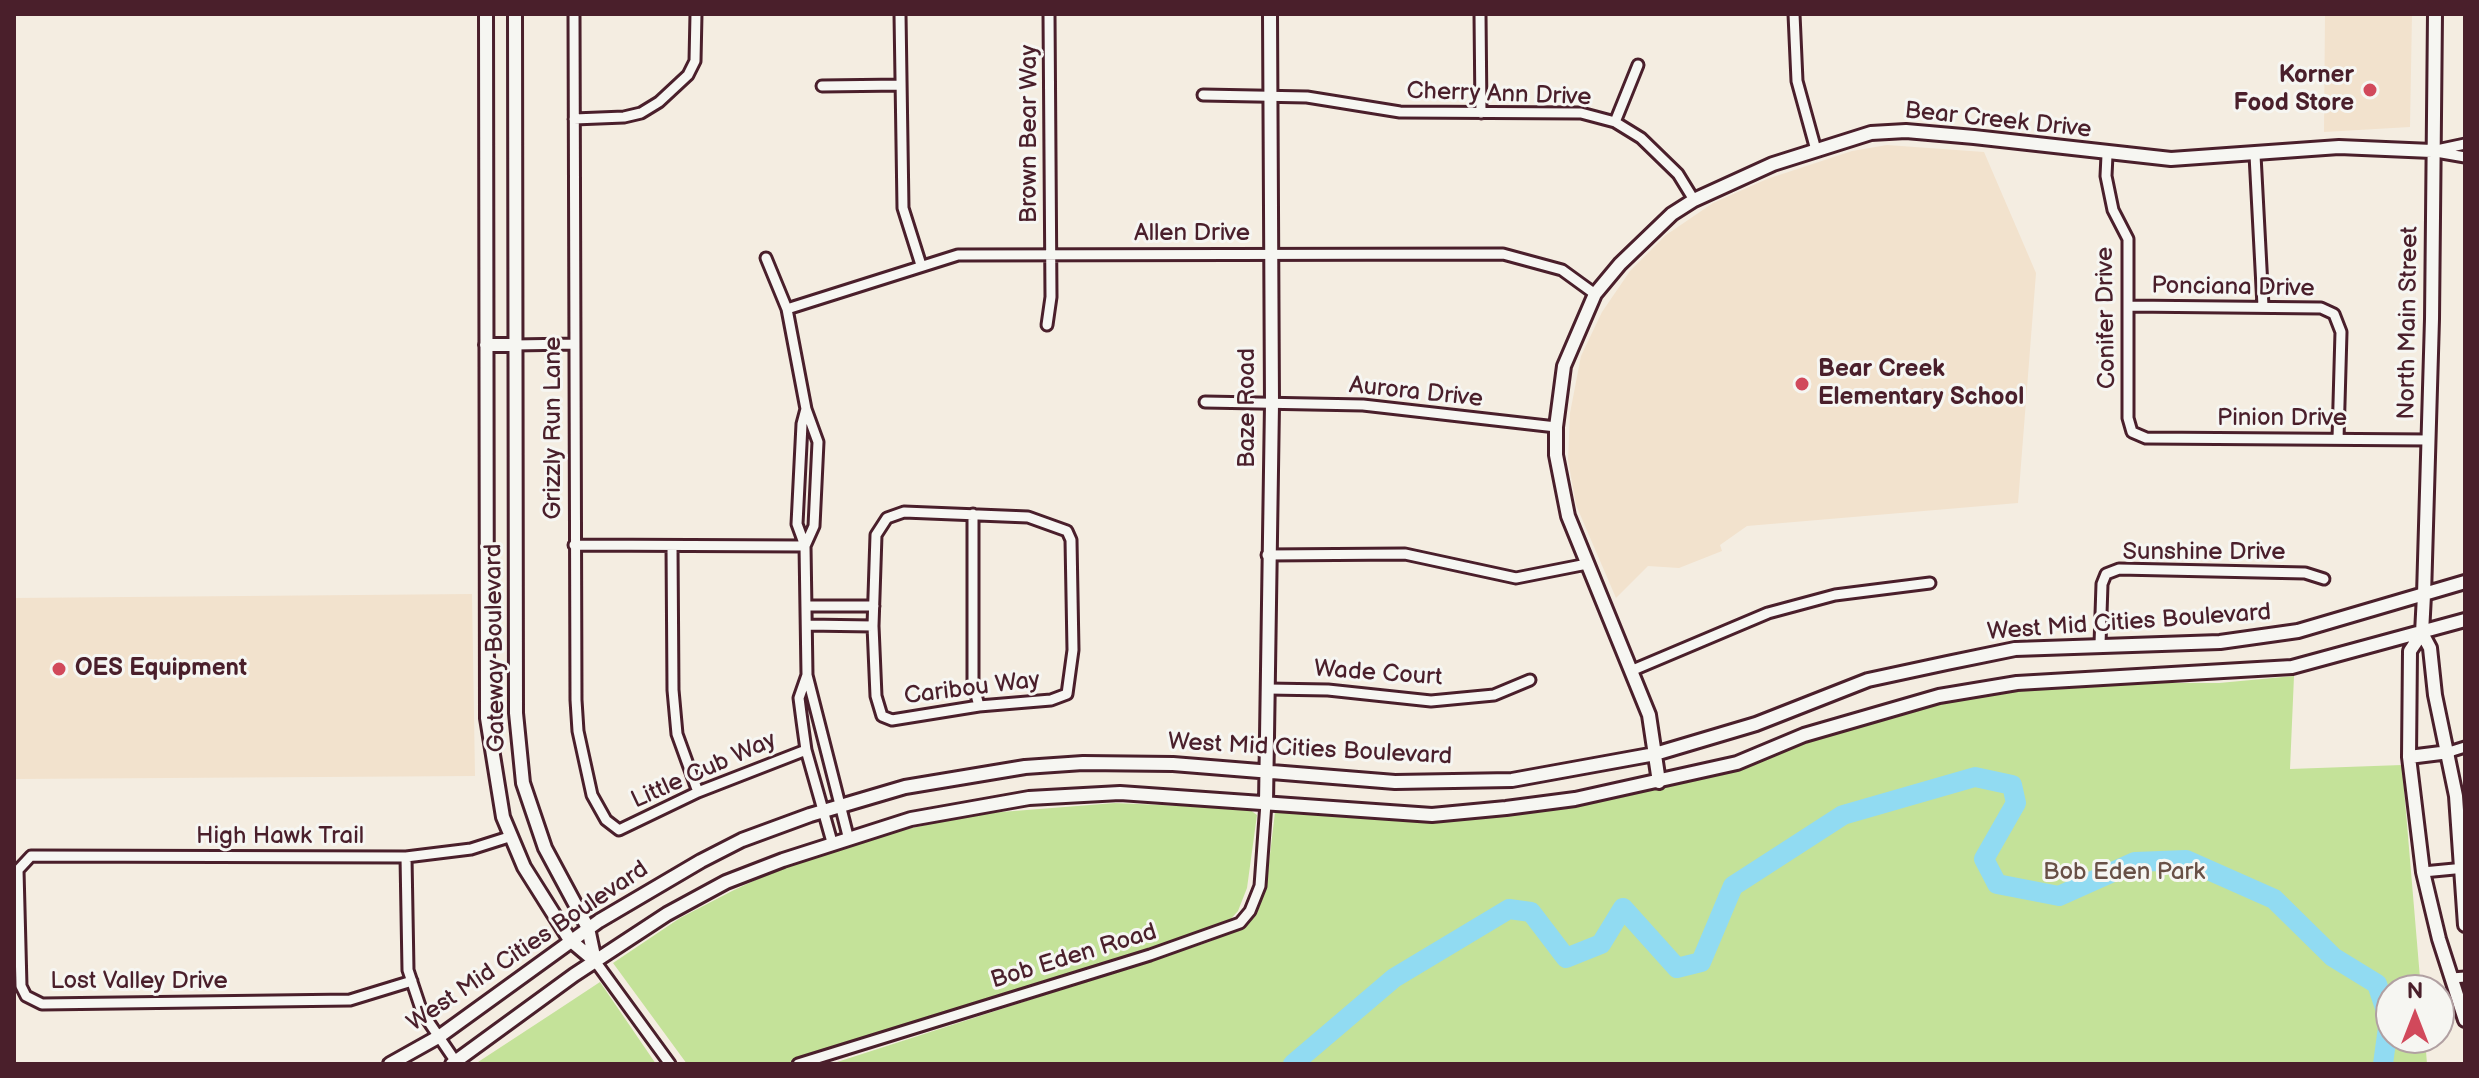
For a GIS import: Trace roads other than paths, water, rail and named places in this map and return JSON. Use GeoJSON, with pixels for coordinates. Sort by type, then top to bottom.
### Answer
{"type":"FeatureCollection","features":[{"type":"Feature","properties":{"kind":"main road","name":"Gateway Boulevard"},"geometry":{"type":"LineString","coordinates":[[486,14],[487,718],[494,774],[524,867],[570,940],[595,961]]}},
{"type":"Feature","properties":{"kind":"main road","name":"Gateway Boulevard"},"geometry":{"type":"LineString","coordinates":[[515,14],[516,713],[523,783],[545,848],[588,928],[595,961]]}},
{"type":"Feature","properties":{"kind":"main road","name":"Baze Road"},"geometry":{"type":"LineString","coordinates":[[1266,803],[1267,555],[1272,404],[1270,14]]}},
{"type":"Feature","properties":{"kind":"main road","name":"North Main Street"},"geometry":{"type":"LineString","coordinates":[[2435,14],[2424,595],[2422,633],[2410,651],[2409,757],[2423,872],[2459,977],[2465,1020]]}},
{"type":"Feature","properties":{"kind":"main road","name":"Bear Creek Drive"},"geometry":{"type":"LineString","coordinates":[[1659,782],[1649,715],[1587,564],[1562,493],[1556,455],[1556,427],[1564,366],[1595,294],[1643,239],[1694,200],[1773,164],[1871,133],[1906,131],[2107,155],[2171,159],[2339,147],[2432,151]]}},
{"type":"Feature","properties":{"kind":"main road"},"geometry":{"type":"LineString","coordinates":[[486,345],[514,345]]}},
{"type":"Feature","properties":{"kind":"main road","name":"West Mid Cities Boulevard"},"geometry":{"type":"LineString","coordinates":[[390,1064],[440,1036],[588,928],[715,854],[839,805],[905,787],[1025,767],[1173,764],[1395,782],[1512,780],[1655,754],[1756,724],[1868,680],[2015,649],[2220,642],[2298,631],[2465,582]]}},
{"type":"Feature","properties":{"kind":"main road","name":"West Mid Cities Boulevard"},"geometry":{"type":"LineString","coordinates":[[454,1063],[595,961],[667,914],[726,882],[848,836],[976,805],[1029,798],[1133,793],[1432,815],[1575,799],[1737,763],[1804,735],[1939,696],[2017,683],[2292,667],[2465,620]]}},
{"type":"Feature","properties":{"kind":"main road","name":"North Main Street"},"geometry":{"type":"LineString","coordinates":[[2422,633],[2430,648],[2435,695],[2456,796],[2465,925]]}},
{"type":"Feature","properties":{"kind":"main road"},"geometry":{"type":"LineString","coordinates":[[2409,757],[2449,752]]}},
{"type":"Feature","properties":{"kind":"street","name":"Grizzly Run Lane"},"geometry":{"type":"LineString","coordinates":[[574,14],[574,545],[578,731],[592,795],[606,820],[619,830]]}},
{"type":"Feature","properties":{"kind":"street"},"geometry":{"type":"LineString","coordinates":[[574,119],[624,117],[641,113],[659,102],[688,75],[695,61],[696,14]]}},
{"type":"Feature","properties":{"kind":"street"},"geometry":{"type":"LineString","coordinates":[[900,14],[903,208],[921,265]]}},
{"type":"Feature","properties":{"kind":"street","name":"Brown Bear Way"},"geometry":{"type":"LineString","coordinates":[[1047,325],[1051,297],[1049,14]]}},
{"type":"Feature","properties":{"kind":"street"},"geometry":{"type":"LineString","coordinates":[[1480,14],[1481,113]]}},
{"type":"Feature","properties":{"kind":"street"},"geometry":{"type":"LineString","coordinates":[[1794,14],[1797,81],[1816,150]]}},
{"type":"Feature","properties":{"kind":"street"},"geometry":{"type":"LineString","coordinates":[[1615,122],[1638,65]]}},
{"type":"Feature","properties":{"kind":"street"},"geometry":{"type":"LineString","coordinates":[[822,86],[901,85]]}},
{"type":"Feature","properties":{"kind":"street","name":"Cherry Ann Drive"},"geometry":{"type":"LineString","coordinates":[[1203,95],[1307,97],[1400,112],[1581,113],[1615,122],[1664,158],[1694,200]]}},
{"type":"Feature","properties":{"kind":"street","name":"Bear Creek Drive"},"geometry":{"type":"LineString","coordinates":[[2432,151],[2465,144]]}},
{"type":"Feature","properties":{"kind":"street","name":"Bear Creek Drive"},"geometry":{"type":"LineString","coordinates":[[2432,151],[2465,157]]}},
{"type":"Feature","properties":{"kind":"street","name":"Conifer Drive"},"geometry":{"type":"LineString","coordinates":[[2107,155],[2106,176],[2113,210],[2128,239],[2128,418],[2135,435]]}},
{"type":"Feature","properties":{"kind":"street"},"geometry":{"type":"LineString","coordinates":[[2255,155],[2263,306]]}},
{"type":"Feature","properties":{"kind":"street","name":"Allen Drive"},"geometry":{"type":"LineString","coordinates":[[787,309],[958,255],[1503,254],[1562,270],[1595,294]]}},
{"type":"Feature","properties":{"kind":"street"},"geometry":{"type":"LineString","coordinates":[[766,258],[787,309],[806,409],[818,442],[814,526],[805,546]]}},
{"type":"Feature","properties":{"kind":"street","name":"Ponciana Drive"},"geometry":{"type":"LineString","coordinates":[[2129,306],[2321,308],[2334,314],[2341,332],[2338,439]]}},
{"type":"Feature","properties":{"kind":"street"},"geometry":{"type":"LineString","coordinates":[[514,345],[574,344]]}},
{"type":"Feature","properties":{"kind":"street","name":"Aurora Drive"},"geometry":{"type":"LineString","coordinates":[[1205,402],[1363,405],[1556,427]]}},
{"type":"Feature","properties":{"kind":"street"},"geometry":{"type":"LineString","coordinates":[[806,409],[797,524],[805,546],[807,675],[848,836]]}},
{"type":"Feature","properties":{"kind":"street","name":"Pinion Drive"},"geometry":{"type":"LineString","coordinates":[[2135,435],[2146,438],[2429,440]]}},
{"type":"Feature","properties":{"kind":"street"},"geometry":{"type":"LineString","coordinates":[[807,625],[873,626],[876,535],[887,518],[904,512],[973,514],[973,683],[979,706]]}},
{"type":"Feature","properties":{"kind":"street","name":"Caribou Way"},"geometry":{"type":"LineString","coordinates":[[873,626],[876,696],[882,716],[892,720],[979,706],[1051,700],[1067,694],[1073,650],[1071,540],[1067,531],[1028,517],[973,514]]}},
{"type":"Feature","properties":{"kind":"street"},"geometry":{"type":"LineString","coordinates":[[574,545],[805,546]]}},
{"type":"Feature","properties":{"kind":"street"},"geometry":{"type":"LineString","coordinates":[[672,546],[673,690],[677,734],[698,792]]}},
{"type":"Feature","properties":{"kind":"street"},"geometry":{"type":"LineString","coordinates":[[1267,555],[1405,554],[1516,578],[1587,564]]}},
{"type":"Feature","properties":{"kind":"street","name":"Sunshine Drive"},"geometry":{"type":"LineString","coordinates":[[2100,644],[2102,584],[2106,574],[2119,569],[2305,573],[2324,579]]}},
{"type":"Feature","properties":{"kind":"street"},"geometry":{"type":"LineString","coordinates":[[1633,670],[1768,613],[1835,595],[1930,583]]}},
{"type":"Feature","properties":{"kind":"street"},"geometry":{"type":"LineString","coordinates":[[806,606],[874,606]]}},
{"type":"Feature","properties":{"kind":"street"},"geometry":{"type":"LineString","coordinates":[[807,675],[799,698],[806,750],[832,842]]}},
{"type":"Feature","properties":{"kind":"street","name":"Wade Court"},"geometry":{"type":"LineString","coordinates":[[1268,689],[1328,690],[1431,701],[1494,695],[1530,680]]}},
{"type":"Feature","properties":{"kind":"street"},"geometry":{"type":"LineString","coordinates":[[2449,752],[2465,747]]}},
{"type":"Feature","properties":{"kind":"street","name":"Little Cub Way"},"geometry":{"type":"LineString","coordinates":[[619,830],[698,792],[806,750]]}},
{"type":"Feature","properties":{"kind":"street","name":"Bob Eden Road"},"geometry":{"type":"LineString","coordinates":[[798,1064],[1161,951],[1240,923],[1250,911],[1260,886],[1266,803]]}},
{"type":"Feature","properties":{"kind":"street","name":"High Hawk Trail"},"geometry":{"type":"LineString","coordinates":[[45,856],[406,857],[471,849],[512,836]]}},
{"type":"Feature","properties":{"kind":"street","name":"Lost Valley Drive"},"geometry":{"type":"LineString","coordinates":[[45,856],[31,856],[18,870],[21,986],[26,996],[42,1004],[350,1000],[412,981]]}},
{"type":"Feature","properties":{"kind":"street"},"geometry":{"type":"LineString","coordinates":[[406,857],[408,970],[422,1012],[440,1036],[454,1063]]}},
{"type":"Feature","properties":{"kind":"street"},"geometry":{"type":"LineString","coordinates":[[2423,872],[2463,868]]}},
{"type":"Feature","properties":{"kind":"street"},"geometry":{"type":"LineString","coordinates":[[595,961],[670,1064]]}},
{"type":"Feature","properties":{"kind":"waterway"},"geometry":{"type":"LineString","coordinates":[[1293,1064],[1394,978],[1509,909],[1531,912],[1566,958],[1601,944],[1623,908],[1677,968],[1701,962],[1733,886],[1843,815],[1975,777],[2012,785],[2016,803],[1984,859],[1997,884],[2059,896],[2135,862],[2186,860],[2274,899],[2333,957],[2377,984],[2389,1020],[2383,1064]]}},
{"type":"Feature","properties":{"kind":"place","name":"Korner Food Store"},"geometry":{"type":"Point","coordinates":[2370,90]}},
{"type":"Feature","properties":{"kind":"place","name":"Bear Creek Elementary School"},"geometry":{"type":"Point","coordinates":[1802,384]}},
{"type":"Feature","properties":{"kind":"place","name":"OES Equipment"},"geometry":{"type":"Point","coordinates":[59,669]}},
{"type":"Feature","properties":{"kind":"park label","name":"Bob Eden Park"},"geometry":{"type":"Point","coordinates":[2124,873]}}]}
